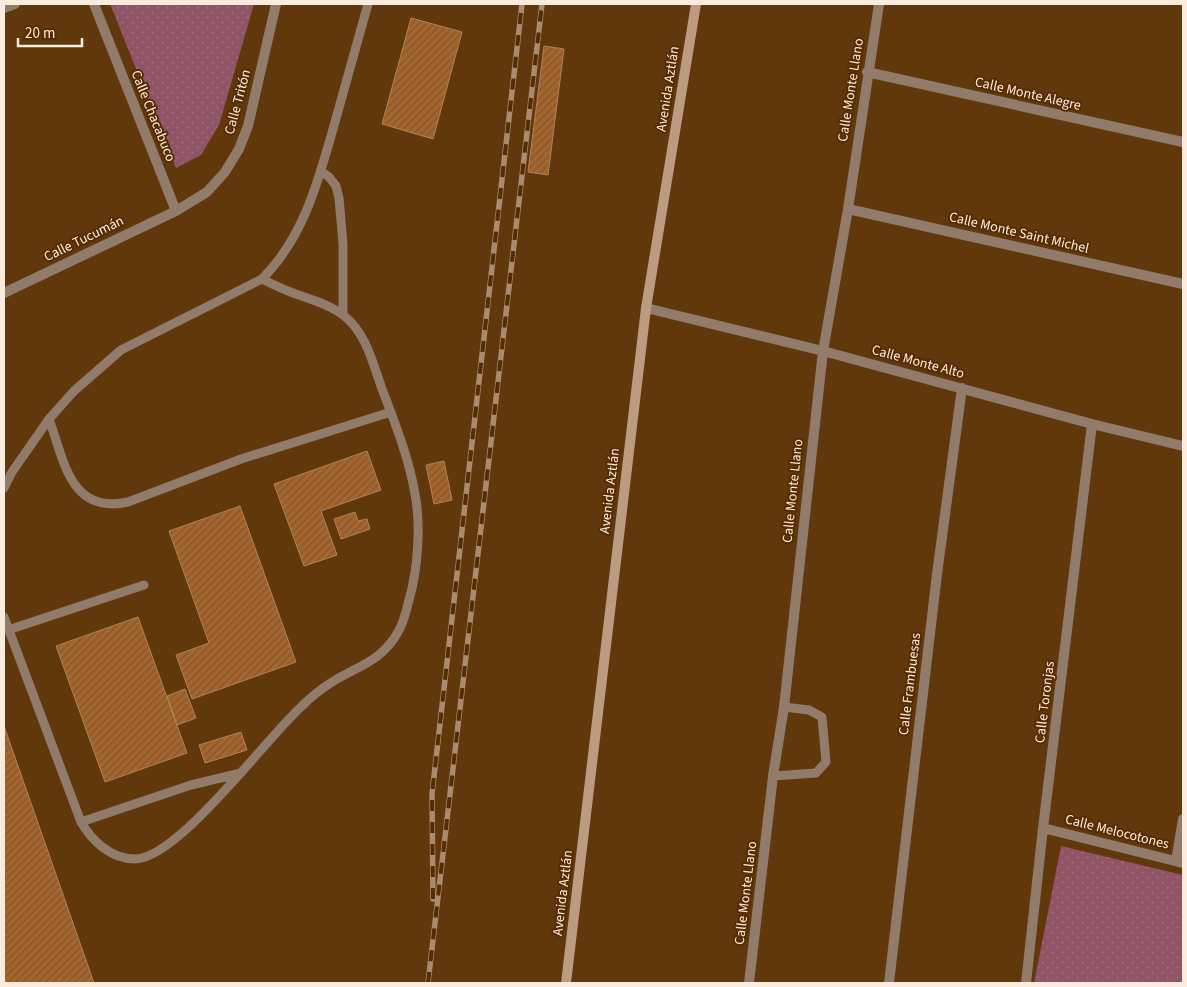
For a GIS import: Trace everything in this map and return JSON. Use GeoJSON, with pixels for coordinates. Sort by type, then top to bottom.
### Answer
{"type":"FeatureCollection","features":[{"type":"Feature","properties":{"kind":"main road","name":"Avenida Aztlán"},"geometry":{"type":"LineString","coordinates":[[566,983],[646,308],[696,4]]}},
{"type":"Feature","properties":{"kind":"street"},"geometry":{"type":"LineString","coordinates":[[4,8],[15,4]]}},
{"type":"Feature","properties":{"kind":"street","name":"Calle Chacabuco"},"geometry":{"type":"LineString","coordinates":[[94,4],[176,211]]}},
{"type":"Feature","properties":{"kind":"street","name":"Calle Tritón"},"geometry":{"type":"LineString","coordinates":[[176,211],[207,192],[225,172],[239,149],[248,126],[276,4]]}},
{"type":"Feature","properties":{"kind":"street","name":"Calle Monte Llano"},"geometry":{"type":"LineString","coordinates":[[749,983],[784,707],[823,351],[848,209],[879,4]]}},
{"type":"Feature","properties":{"kind":"street","name":"Calle Monte Alegre"},"geometry":{"type":"LineString","coordinates":[[868,72],[1183,142]]}},
{"type":"Feature","properties":{"kind":"street","name":"Calle Monte Saint Michel"},"geometry":{"type":"LineString","coordinates":[[848,209],[1183,284]]}},
{"type":"Feature","properties":{"kind":"street","name":"Calle Tucumán"},"geometry":{"type":"LineString","coordinates":[[4,293],[176,211]]}},
{"type":"Feature","properties":{"kind":"street","name":"Calle Monte Alto"},"geometry":{"type":"LineString","coordinates":[[646,308],[823,351],[1092,424],[1183,446]]}},
{"type":"Feature","properties":{"kind":"street","name":"Calle Frambuesas"},"geometry":{"type":"LineString","coordinates":[[889,983],[937,574],[962,388]]}},
{"type":"Feature","properties":{"kind":"street","name":"Calle Toronjas"},"geometry":{"type":"LineString","coordinates":[[1026,983],[1092,424]]}},
{"type":"Feature","properties":{"kind":"street"},"geometry":{"type":"LineString","coordinates":[[1180,862],[1183,819]]}},
{"type":"Feature","properties":{"kind":"street","name":"Calle Melocotones"},"geometry":{"type":"LineString","coordinates":[[1043,828],[1180,862]]}},
{"type":"Feature","properties":{"kind":"lane"},"geometry":{"type":"LineString","coordinates":[[4,488],[12,472],[49,419],[74,391],[121,350],[262,279],[277,264],[302,221],[321,171],[368,4]]}},
{"type":"Feature","properties":{"kind":"lane"},"geometry":{"type":"LineString","coordinates":[[321,171],[336,186],[340,198],[343,244],[343,315]]}},
{"type":"Feature","properties":{"kind":"lane"},"geometry":{"type":"LineString","coordinates":[[4,618],[81,822],[88,834],[98,845],[117,855],[135,859],[165,847],[182,834],[241,773],[296,711],[314,695],[331,682],[370,662],[386,650],[403,623],[417,564],[416,495],[403,446],[360,333],[343,315],[327,306],[262,279]]}},
{"type":"Feature","properties":{"kind":"lane"},"geometry":{"type":"LineString","coordinates":[[49,419],[70,479],[79,492],[100,504],[114,505],[128,502],[241,458],[391,412]]}},
{"type":"Feature","properties":{"kind":"lane"},"geometry":{"type":"LineString","coordinates":[[8,630],[144,585]]}},
{"type":"Feature","properties":{"kind":"lane"},"geometry":{"type":"LineString","coordinates":[[774,776],[816,774],[826,762],[822,717],[809,710],[784,707]]}},
{"type":"Feature","properties":{"kind":"lane"},"geometry":{"type":"LineString","coordinates":[[81,822],[191,785],[241,773]]}},
{"type":"Feature","properties":{"kind":"shaded area"},"geometry":{"type":"Polygon","coordinates":[[[110,4],[254,4],[219,125],[201,155],[176,168],[110,4]]]}},
{"type":"Feature","properties":{"kind":"shaded area"},"geometry":{"type":"Polygon","coordinates":[[[1061,846],[1183,875],[1183,983],[1034,983],[1061,846]]]}},
{"type":"Feature","properties":{"kind":"building"},"geometry":{"type":"Polygon","coordinates":[[[411,18],[462,32],[433,139],[382,124],[411,18]]]}},
{"type":"Feature","properties":{"kind":"building"},"geometry":{"type":"Polygon","coordinates":[[[544,46],[564,49],[548,175],[528,172],[544,46]]]}},
{"type":"Feature","properties":{"kind":"building"},"geometry":{"type":"Polygon","coordinates":[[[367,451],[381,490],[321,511],[337,555],[304,566],[274,484],[367,451]]]}},
{"type":"Feature","properties":{"kind":"building"},"geometry":{"type":"Polygon","coordinates":[[[444,461],[452,500],[434,504],[426,465],[444,461]]]}},
{"type":"Feature","properties":{"kind":"building"},"geometry":{"type":"Polygon","coordinates":[[[240,506],[296,662],[192,699],[176,655],[209,643],[169,531],[240,506]]]}},
{"type":"Feature","properties":{"kind":"building"},"geometry":{"type":"Polygon","coordinates":[[[355,512],[358,521],[367,519],[370,529],[341,539],[334,519],[355,512]]]}},
{"type":"Feature","properties":{"kind":"building"},"geometry":{"type":"Polygon","coordinates":[[[138,617],[187,753],[105,782],[56,646],[138,617]]]}},
{"type":"Feature","properties":{"kind":"building"},"geometry":{"type":"Polygon","coordinates":[[[185,689],[196,718],[177,725],[167,696],[185,689]]]}},
{"type":"Feature","properties":{"kind":"building"},"geometry":{"type":"Polygon","coordinates":[[[4,726],[94,983],[4,983],[4,726]]]}},
{"type":"Feature","properties":{"kind":"building"},"geometry":{"type":"Polygon","coordinates":[[[241,732],[247,750],[205,763],[199,745],[241,732]]]}},
{"type":"Feature","properties":{"kind":"railway"},"geometry":{"type":"LineString","coordinates":[[433,899],[432,794],[522,4]]}},
{"type":"Feature","properties":{"kind":"railway"},"geometry":{"type":"LineString","coordinates":[[428,983],[542,4]]}}]}
